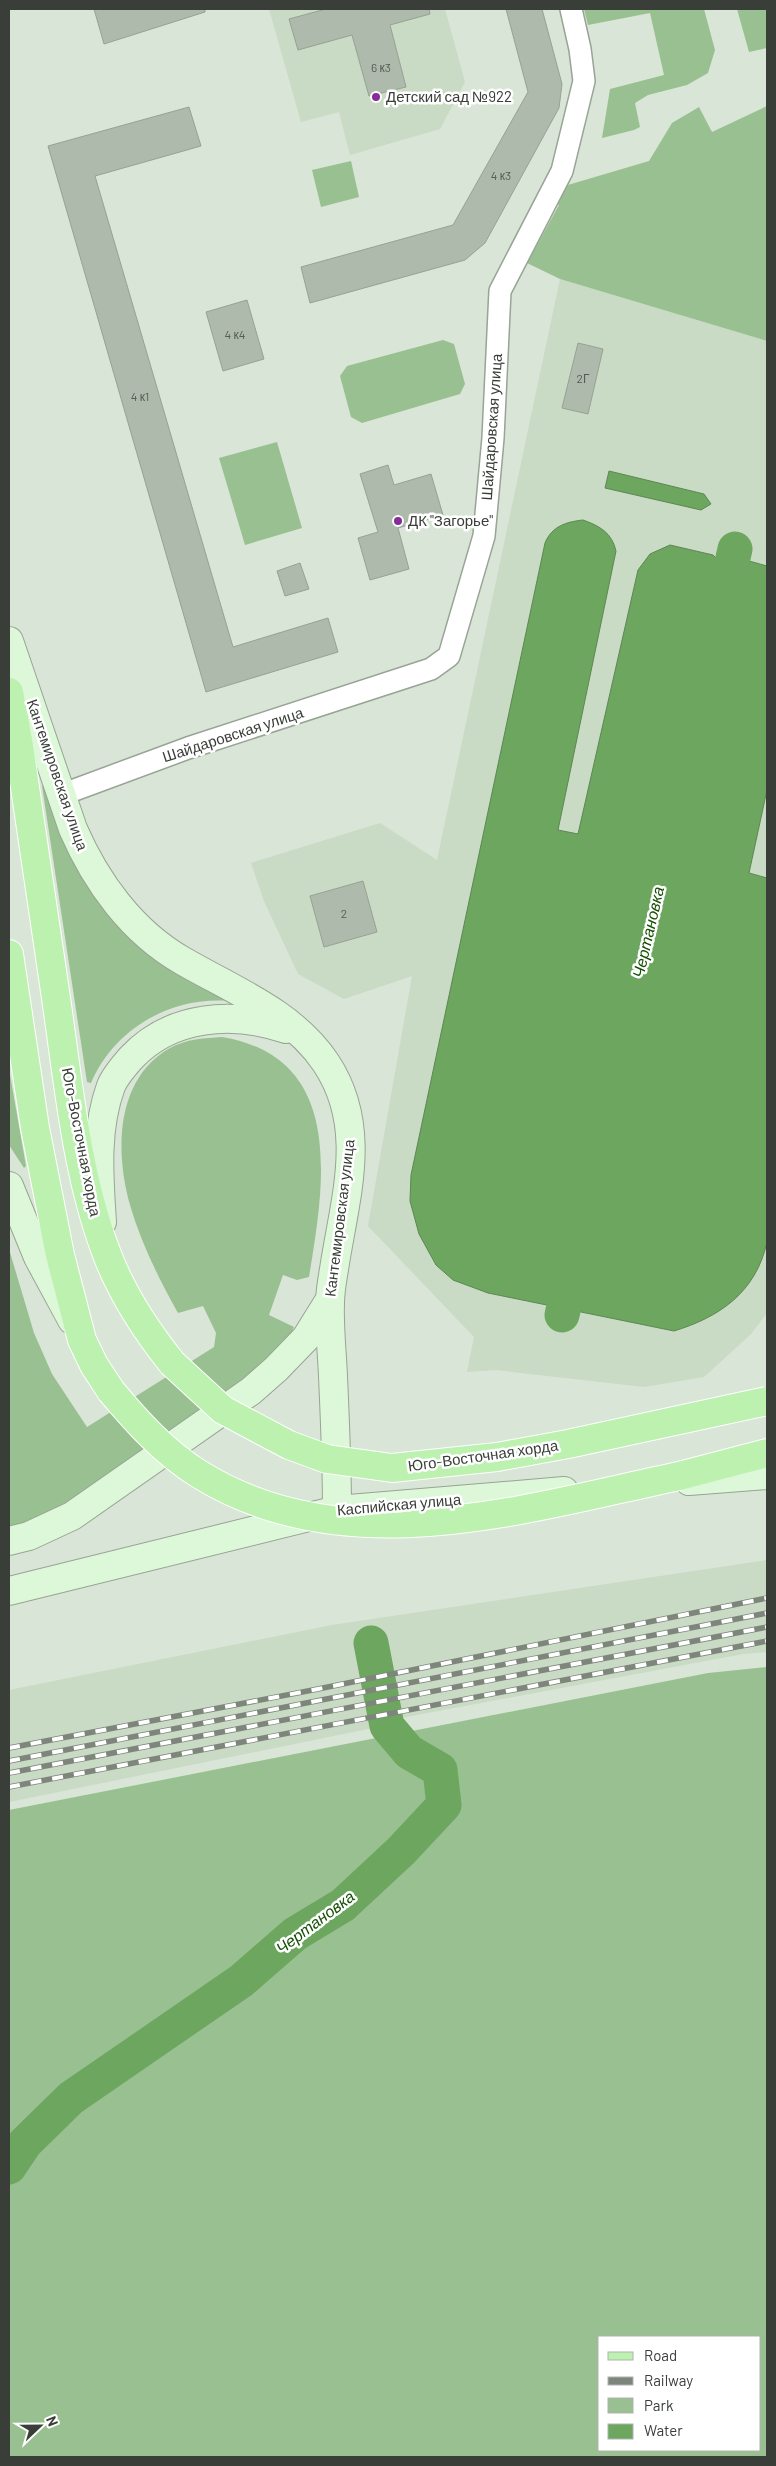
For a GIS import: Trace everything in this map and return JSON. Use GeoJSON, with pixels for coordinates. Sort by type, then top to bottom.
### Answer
{"type":"FeatureCollection","features":[{"type":"Feature","properties":{"kind":"main road","name":"Кантемировская улица"},"geometry":{"type":"LineString","coordinates":[[9,641],[61,795],[85,856],[116,902],[144,931],[181,960],[264,1006],[300,1033],[315,1049],[336,1079],[346,1106],[352,1135],[350,1170],[330,1302],[337,1510]]}},
{"type":"Feature","properties":{"kind":"main road","name":"Юго-Восточная хорда"},"geometry":{"type":"LineString","coordinates":[[9,692],[18,740],[74,1116],[88,1194],[104,1249],[133,1309],[172,1363],[222,1410],[288,1445],[327,1459],[392,1468],[497,1457],[577,1442],[767,1400]]}},
{"type":"Feature","properties":{"kind":"main road"},"geometry":{"type":"LineString","coordinates":[[9,954],[35,1128],[60,1255],[82,1340]]}},
{"type":"Feature","properties":{"kind":"main road"},"geometry":{"type":"LineString","coordinates":[[104,1249],[99,1148],[105,1108],[112,1084],[124,1066],[140,1048],[157,1036],[190,1022],[209,1020],[248,1020],[272,1024],[300,1033]]}},
{"type":"Feature","properties":{"kind":"main road"},"geometry":{"type":"LineString","coordinates":[[9,1186],[38,1257],[94,1365],[112,1391],[150,1435],[198,1474],[226,1490],[281,1510],[347,1523],[427,1522],[481,1517],[679,1476],[767,1453]]}},
{"type":"Feature","properties":{"kind":"main road"},"geometry":{"type":"LineString","coordinates":[[9,1541],[29,1536],[72,1516],[251,1390],[276,1369],[306,1338],[330,1302]]}},
{"type":"Feature","properties":{"kind":"main road","name":"Каспийская улица"},"geometry":{"type":"LineString","coordinates":[[9,1590],[337,1510],[767,1475]]}},
{"type":"Feature","properties":{"kind":"street","name":"Шайдаровская улица"},"geometry":{"type":"LineString","coordinates":[[61,795],[188,748],[431,668],[448,656],[484,536],[493,438],[500,291],[562,171],[584,81],[572,9]]}},
{"type":"Feature","properties":{"kind":"shaded area","name":"Детский сад №922"},"geometry":{"type":"Polygon","coordinates":[[[269,9],[445,9],[465,82],[440,129],[350,155],[339,112],[301,122],[269,9]]]}},
{"type":"Feature","properties":{"kind":"shaded area"},"geometry":{"type":"Polygon","coordinates":[[[560,279],[767,341],[767,1313],[751,1334],[704,1377],[644,1387],[496,1370],[467,1372],[474,1337],[368,1226],[412,976],[344,999],[298,974],[264,901],[251,863],[380,823],[437,860],[560,279]]]}},
{"type":"Feature","properties":{"kind":"shaded area"},"geometry":{"type":"Polygon","coordinates":[[[767,1560],[767,1652],[743,1654],[390,1720],[373,1728],[9,1802],[9,1690],[332,1625],[767,1560]]]}},
{"type":"Feature","properties":{"kind":"green space"},"geometry":{"type":"Polygon","coordinates":[[[584,9],[704,9],[715,50],[708,73],[687,85],[648,95],[635,103],[640,127],[602,138],[610,89],[664,75],[650,13],[588,25],[584,9]]]}},
{"type":"Feature","properties":{"kind":"green space"},"geometry":{"type":"Polygon","coordinates":[[[737,9],[767,9],[767,48],[749,52],[737,9]]]}},
{"type":"Feature","properties":{"kind":"green space"},"geometry":{"type":"Polygon","coordinates":[[[767,106],[767,341],[560,279],[527,263],[559,205],[552,202],[551,190],[649,161],[672,123],[699,107],[712,132],[767,106]]]}},
{"type":"Feature","properties":{"kind":"green space"},"geometry":{"type":"Polygon","coordinates":[[[351,161],[359,197],[321,207],[312,170],[351,161]]]}},
{"type":"Feature","properties":{"kind":"green space"},"geometry":{"type":"Polygon","coordinates":[[[443,340],[454,344],[465,384],[460,394],[362,423],[351,417],[340,376],[347,366],[443,340]]]}},
{"type":"Feature","properties":{"kind":"green space"},"geometry":{"type":"Polygon","coordinates":[[[277,442],[302,528],[245,545],[219,458],[277,442]]]}},
{"type":"Feature","properties":{"kind":"green space"},"geometry":{"type":"Polygon","coordinates":[[[45,785],[61,831],[229,1001],[207,1001],[186,1004],[147,1020],[129,1032],[114,1047],[101,1064],[91,1083],[87,1082],[42,786],[45,785]]]}},
{"type":"Feature","properties":{"kind":"green space"},"geometry":{"type":"Polygon","coordinates":[[[222,1037],[262,1050],[290,1070],[308,1098],[318,1130],[321,1166],[319,1204],[309,1277],[297,1280],[283,1275],[269,1315],[294,1327],[288,1341],[263,1370],[67,1507],[9,1531],[9,1249],[34,1333],[52,1374],[87,1427],[214,1347],[216,1333],[203,1306],[178,1313],[139,1233],[125,1184],[122,1140],[124,1118],[129,1097],[138,1078],[152,1061],[170,1048],[182,1043],[222,1037]]]}},
{"type":"Feature","properties":{"kind":"green space"},"geometry":{"type":"Polygon","coordinates":[[[9,1069],[26,1166],[24,1168],[9,1145],[9,1069]]]}},
{"type":"Feature","properties":{"kind":"green space"},"geometry":{"type":"Polygon","coordinates":[[[767,1667],[767,2457],[9,2457],[9,1810],[708,1673],[767,1667]]]}},
{"type":"Feature","properties":{"kind":"water"},"geometry":{"type":"Polygon","coordinates":[[[609,471],[704,494],[711,504],[701,510],[605,488],[609,471]]]}},
{"type":"Feature","properties":{"kind":"water"},"geometry":{"type":"Polygon","coordinates":[[[583,520],[604,531],[612,539],[616,551],[558,830],[578,834],[638,570],[650,554],[670,545],[713,555],[717,559],[552,1298],[576,1302],[745,566],[749,561],[767,566],[767,790],[749,873],[767,878],[767,1242],[762,1260],[754,1275],[734,1300],[706,1318],[674,1331],[488,1293],[453,1280],[436,1265],[419,1234],[410,1201],[411,1175],[545,543],[548,537],[560,526],[583,520]]]}},
{"type":"Feature","properties":{"kind":"building"},"geometry":{"type":"Polygon","coordinates":[[[94,9],[205,9],[205,12],[104,44],[94,9]]]}},
{"type":"Feature","properties":{"kind":"building"},"geometry":{"type":"Polygon","coordinates":[[[326,9],[429,9],[430,14],[390,25],[406,87],[369,96],[352,35],[298,50],[289,19],[326,9]]]}},
{"type":"Feature","properties":{"kind":"building"},"geometry":{"type":"Polygon","coordinates":[[[506,9],[542,9],[562,84],[559,108],[485,243],[465,260],[310,303],[301,267],[453,225],[528,92],[506,9]]]}},
{"type":"Feature","properties":{"kind":"building"},"geometry":{"type":"Polygon","coordinates":[[[189,107],[201,146],[95,176],[233,647],[328,618],[338,652],[206,692],[48,146],[189,107]]]}},
{"type":"Feature","properties":{"kind":"building"},"geometry":{"type":"Polygon","coordinates":[[[247,300],[264,359],[223,371],[206,312],[247,300]]]}},
{"type":"Feature","properties":{"kind":"building"},"geometry":{"type":"Polygon","coordinates":[[[578,343],[603,349],[588,414],[562,408],[578,343]]]}},
{"type":"Feature","properties":{"kind":"building","name":"ДК \"Загорье\""},"geometry":{"type":"Polygon","coordinates":[[[388,465],[394,485],[431,474],[443,515],[398,528],[409,569],[370,580],[358,538],[378,532],[360,474],[388,465]]]}},
{"type":"Feature","properties":{"kind":"building"},"geometry":{"type":"Polygon","coordinates":[[[300,563],[309,589],[285,596],[277,571],[300,563]]]}},
{"type":"Feature","properties":{"kind":"building"},"geometry":{"type":"Polygon","coordinates":[[[363,881],[377,932],[324,947],[310,896],[363,881]]]}},
{"type":"Feature","properties":{"kind":"waterway","name":"Чертановка"},"geometry":{"type":"LineString","coordinates":[[562,1315],[735,549]]}},
{"type":"Feature","properties":{"kind":"waterway","name":"Чертановка"},"geometry":{"type":"LineString","coordinates":[[9,2167],[25,2143],[71,2098],[241,1981],[295,1934],[343,1905],[401,1851],[444,1805],[440,1770],[409,1752],[387,1726],[371,1643]]}},
{"type":"Feature","properties":{"kind":"railway"},"geometry":{"type":"LineString","coordinates":[[9,1748],[318,1689],[767,1598]]}},
{"type":"Feature","properties":{"kind":"railway"},"geometry":{"type":"LineString","coordinates":[[9,1761],[767,1613]]}},
{"type":"Feature","properties":{"kind":"railway"},"geometry":{"type":"LineString","coordinates":[[9,1773],[767,1627]]}},
{"type":"Feature","properties":{"kind":"railway"},"geometry":{"type":"LineString","coordinates":[[9,1787],[767,1641]]}},
{"type":"Feature","properties":{"kind":"place","name":"Детский сад №922"},"geometry":{"type":"Point","coordinates":[376,97]}},
{"type":"Feature","properties":{"kind":"place","name":"ДК \"Загорье\""},"geometry":{"type":"Point","coordinates":[398,521]}}]}
